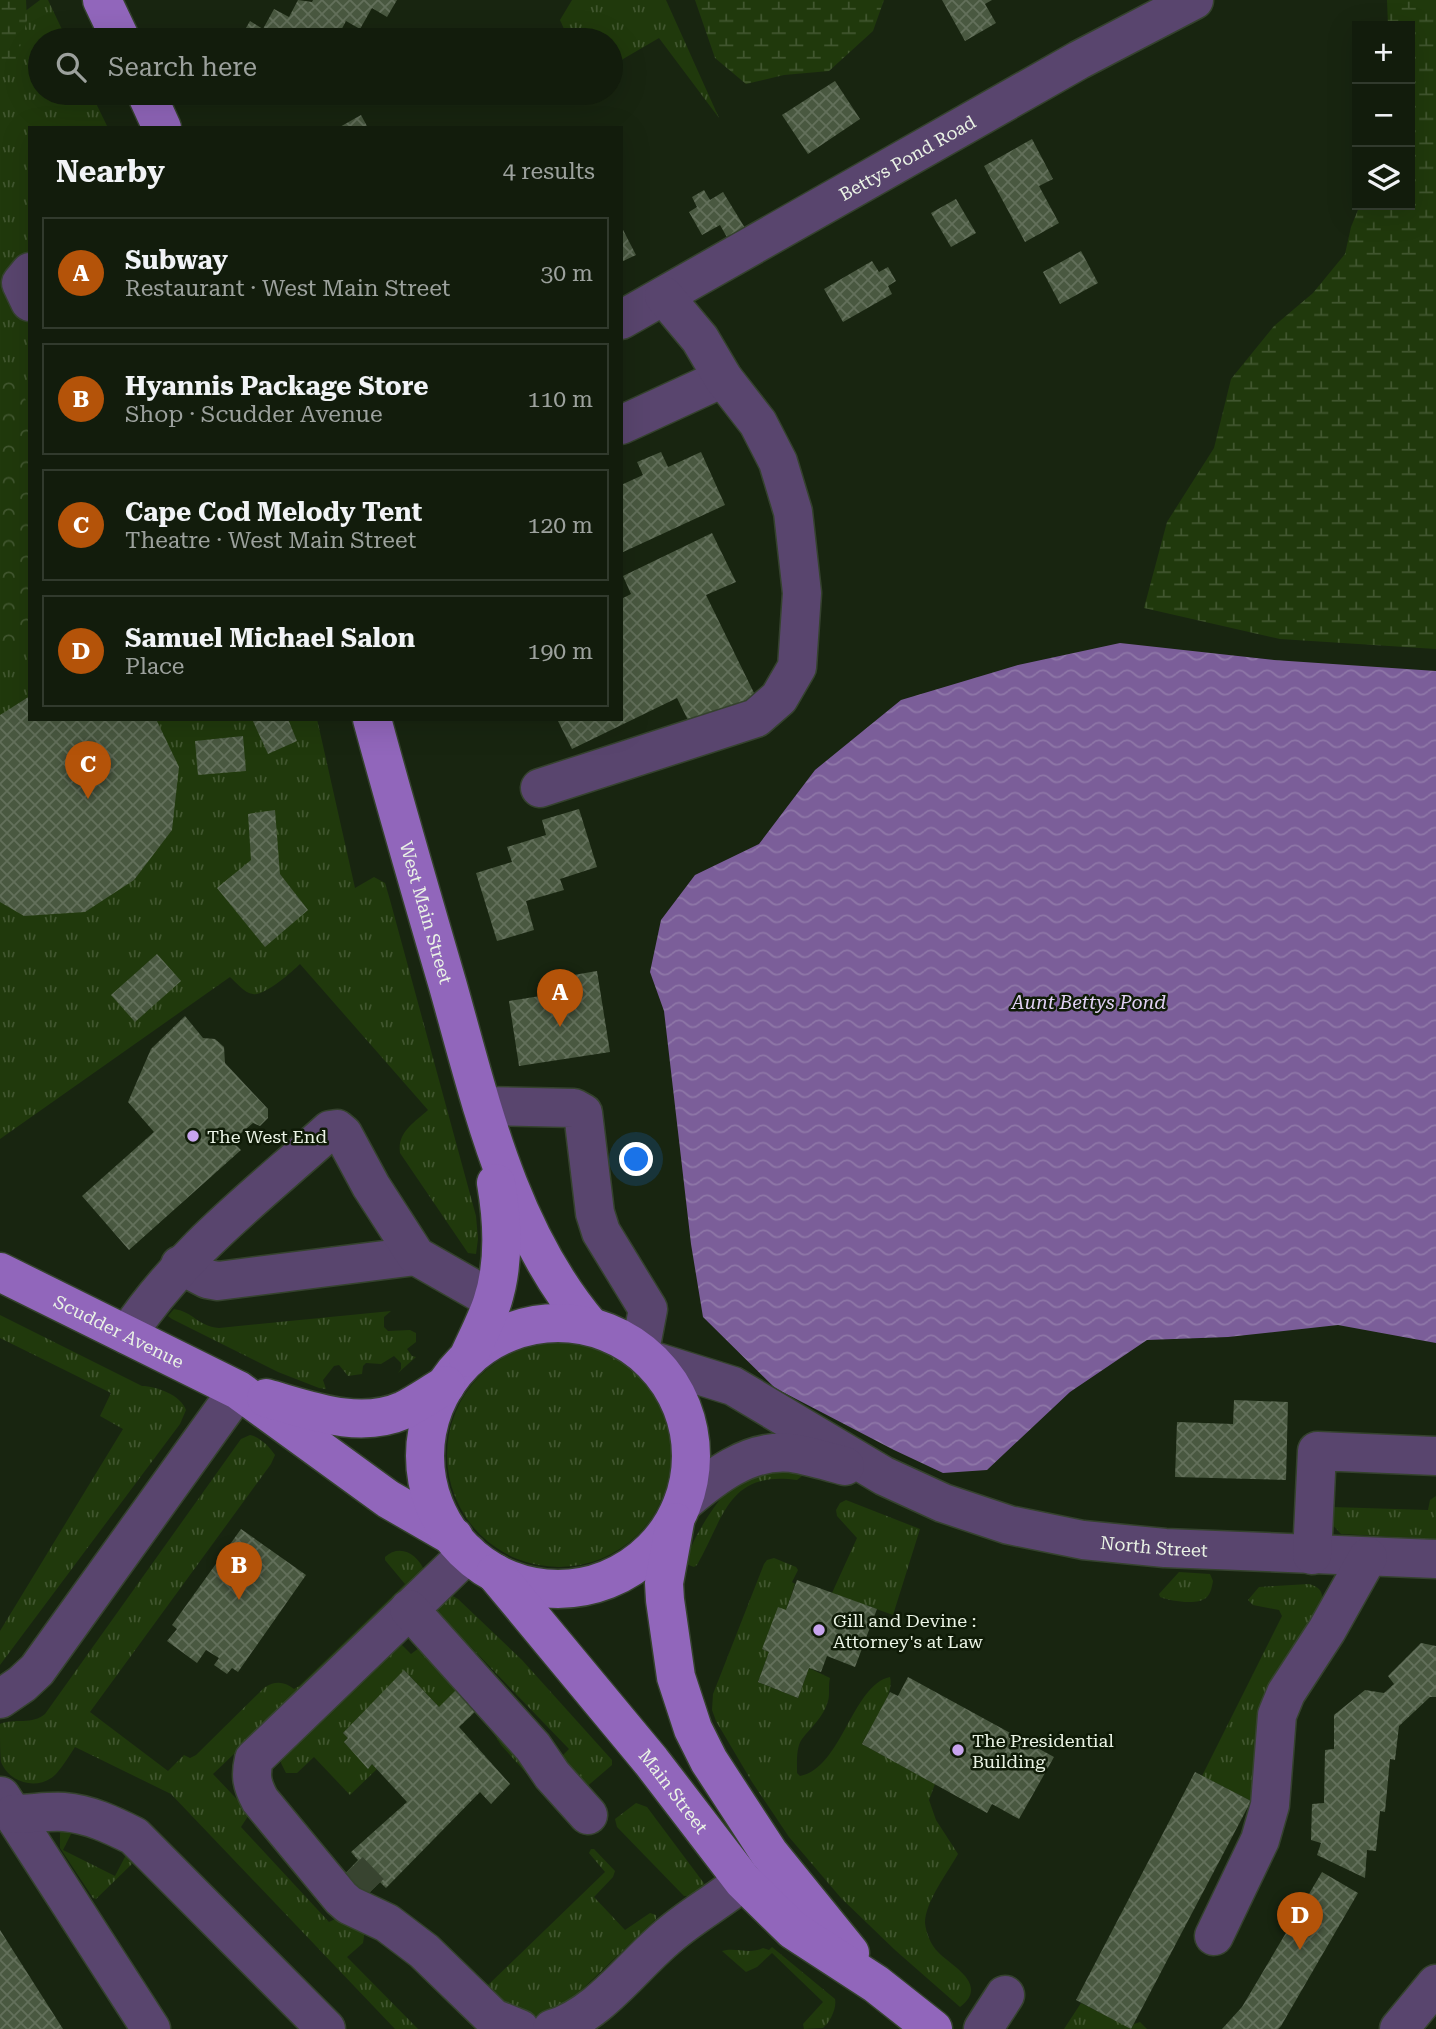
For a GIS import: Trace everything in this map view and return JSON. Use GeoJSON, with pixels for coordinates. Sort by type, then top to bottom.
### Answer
{"type":"FeatureCollection","features":[{"type":"Feature","properties":{"kind":"main road"},"geometry":{"type":"LineString","coordinates":[[102,0],[115,28]]}},
{"type":"Feature","properties":{"kind":"main road","name":"West Main Street"},"geometry":{"type":"LineString","coordinates":[[373,721],[482,1106],[519,1210],[551,1275],[590,1326]]}},
{"type":"Feature","properties":{"kind":"main road","name":"West Main Street"},"geometry":{"type":"LineString","coordinates":[[472,1554],[443,1521],[432,1499],[425,1452],[435,1406],[457,1371],[494,1300],[501,1263],[500,1203],[482,1106]]}},
{"type":"Feature","properties":{"kind":"main road","name":"Scudder Avenue"},"geometry":{"type":"LineString","coordinates":[[0,1272],[238,1390],[388,1499],[472,1554]]}},
{"type":"Feature","properties":{"kind":"main road","name":"Scudder Avenue"},"geometry":{"type":"LineString","coordinates":[[238,1390],[324,1415],[377,1417],[402,1410],[457,1371],[489,1342],[513,1331],[538,1324],[590,1326]]}},
{"type":"Feature","properties":{"kind":"main road"},"geometry":{"type":"LineString","coordinates":[[590,1326],[612,1334],[645,1356]]}},
{"type":"Feature","properties":{"kind":"main road","name":"Main Street"},"geometry":{"type":"LineString","coordinates":[[645,1356],[670,1384],[684,1412],[690,1443],[690,1474],[664,1583],[676,1677],[693,1729],[709,1761],[769,1853],[876,1984]]}},
{"type":"Feature","properties":{"kind":"main road"},"geometry":{"type":"LineString","coordinates":[[472,1554],[513,1581],[554,1589],[595,1584],[615,1576],[649,1553],[679,1512]]}},
{"type":"Feature","properties":{"kind":"main road","name":"Main Street"},"geometry":{"type":"LineString","coordinates":[[472,1554],[651,1761],[743,1881],[793,1930],[876,1984],[933,2029]]}},
{"type":"Feature","properties":{"kind":"street","name":"Bettys Pond Road"},"geometry":{"type":"LineString","coordinates":[[623,319],[1079,60],[1194,0]]}},
{"type":"Feature","properties":{"kind":"street"},"geometry":{"type":"LineString","coordinates":[[540,788],[756,718],[779,698],[796,667],[802,593],[793,512],[778,462],[758,423],[723,378],[700,339],[664,296]]}},
{"type":"Feature","properties":{"kind":"street"},"geometry":{"type":"LineString","coordinates":[[623,424],[723,378]]}},
{"type":"Feature","properties":{"kind":"street"},"geometry":{"type":"LineString","coordinates":[[482,1106],[574,1108],[583,1113],[595,1213],[601,1232],[648,1309],[645,1356]]}},
{"type":"Feature","properties":{"kind":"street"},"geometry":{"type":"LineString","coordinates":[[127,1335],[149,1301],[180,1265],[220,1226],[330,1130],[337,1129],[343,1134],[371,1186],[416,1256],[494,1300]]}},
{"type":"Feature","properties":{"kind":"street"},"geometry":{"type":"LineString","coordinates":[[180,1265],[207,1279],[218,1281],[416,1256]]}},
{"type":"Feature","properties":{"kind":"street","name":"North Street"},"geometry":{"type":"LineString","coordinates":[[645,1356],[733,1386],[884,1476],[975,1516],[1009,1525],[1083,1540],[1165,1548],[1436,1559]]}},
{"type":"Feature","properties":{"kind":"street"},"geometry":{"type":"LineString","coordinates":[[4,1697],[37,1670],[238,1390]]}},
{"type":"Feature","properties":{"kind":"street"},"geometry":{"type":"LineString","coordinates":[[1312,1555],[1317,1451],[1436,1456]]}},
{"type":"Feature","properties":{"kind":"street","name":"North Street"},"geometry":{"type":"LineString","coordinates":[[679,1512],[714,1477],[750,1459],[767,1454],[789,1453],[884,1476]]}},
{"type":"Feature","properties":{"kind":"street"},"geometry":{"type":"LineString","coordinates":[[424,1951],[387,1923],[349,1905],[341,1898],[260,1800],[252,1786],[250,1775],[254,1759],[263,1750],[409,1609],[472,1554]]}},
{"type":"Feature","properties":{"kind":"street"},"geometry":{"type":"LineString","coordinates":[[1214,1936],[1260,1840],[1270,1805],[1278,1715],[1286,1693],[1327,1630],[1368,1557]]}},
{"type":"Feature","properties":{"kind":"street"},"geometry":{"type":"LineString","coordinates":[[409,1609],[533,1747],[552,1775],[588,1815]]}},
{"type":"Feature","properties":{"kind":"street"},"geometry":{"type":"LineString","coordinates":[[263,1750],[261,1761],[270,1785],[424,1951],[493,2018],[520,2029]]}},
{"type":"Feature","properties":{"kind":"street"},"geometry":{"type":"LineString","coordinates":[[7,1805],[151,2029]]}},
{"type":"Feature","properties":{"kind":"street"},"geometry":{"type":"LineString","coordinates":[[7,1805],[86,1816],[134,1836],[150,1849],[326,2029]]}},
{"type":"Feature","properties":{"kind":"street"},"geometry":{"type":"LineString","coordinates":[[552,2029],[579,2017],[667,1936],[722,1899],[743,1881]]}},
{"type":"Feature","properties":{"kind":"street"},"geometry":{"type":"LineString","coordinates":[[1399,2029],[1436,1984]]}},
{"type":"Feature","properties":{"kind":"street"},"geometry":{"type":"LineString","coordinates":[[984,2029],[1005,1995]]}},
{"type":"Feature","properties":{"kind":"green space"},"geometry":{"type":"Polygon","coordinates":[[[0,0],[26,0],[27,20],[17,59],[0,74],[0,0]]]}},
{"type":"Feature","properties":{"kind":"green space"},"geometry":{"type":"Polygon","coordinates":[[[40,0],[48,0],[61,28],[28,28],[28,105],[97,105],[107,126],[28,126],[28,721],[317,721],[355,888],[374,877],[385,883],[476,1216],[476,1254],[468,1253],[400,1153],[404,1134],[428,1110],[300,964],[258,994],[246,992],[230,977],[0,1139],[0,30],[40,0]]]}},
{"type":"Feature","properties":{"kind":"green space"},"geometry":{"type":"Polygon","coordinates":[[[572,0],[666,0],[719,118],[659,38],[623,59],[623,28],[564,28],[560,20],[572,0]]]}},
{"type":"Feature","properties":{"kind":"green space"},"geometry":{"type":"Polygon","coordinates":[[[695,0],[884,0],[873,31],[829,71],[784,75],[746,84],[715,58],[695,0]]]}},
{"type":"Feature","properties":{"kind":"green space"},"geometry":{"type":"Polygon","coordinates":[[[1387,0],[1436,0],[1436,649],[1280,639],[1144,608],[1167,522],[1214,448],[1231,379],[1274,326],[1313,293],[1345,254],[1358,210],[1415,210],[1415,21],[1388,21],[1387,0]]]}},
{"type":"Feature","properties":{"kind":"green space"},"geometry":{"type":"Polygon","coordinates":[[[9,368],[28,404],[28,644],[0,654],[0,373],[9,368]]]}},
{"type":"Feature","properties":{"kind":"green space"},"geometry":{"type":"Polygon","coordinates":[[[174,1309],[205,1325],[219,1328],[391,1311],[384,1317],[384,1327],[388,1331],[410,1330],[416,1333],[416,1342],[407,1349],[416,1357],[398,1373],[401,1363],[394,1356],[381,1364],[366,1363],[362,1374],[348,1376],[339,1365],[334,1366],[323,1380],[326,1389],[319,1388],[278,1372],[172,1319],[168,1316],[174,1309]]]}},
{"type":"Feature","properties":{"kind":"green space"},"geometry":{"type":"Polygon","coordinates":[[[0,1315],[142,1386],[167,1392],[179,1400],[186,1410],[180,1424],[0,1665],[0,1631],[123,1429],[100,1416],[111,1393],[0,1338],[0,1315]]]}},
{"type":"Feature","properties":{"kind":"green space"},"geometry":{"type":"Polygon","coordinates":[[[559,1343],[581,1345],[612,1356],[638,1376],[658,1402],[669,1433],[669,1477],[658,1508],[638,1534],[612,1554],[581,1565],[559,1567],[537,1565],[506,1554],[480,1534],[460,1508],[449,1477],[447,1455],[449,1433],[460,1402],[480,1376],[506,1356],[537,1345],[559,1343]]]}},
{"type":"Feature","properties":{"kind":"green space"},"geometry":{"type":"Polygon","coordinates":[[[250,1435],[261,1440],[273,1452],[275,1455],[271,1464],[90,1712],[168,1771],[184,1755],[190,1758],[196,1755],[265,1687],[280,1683],[294,1689],[299,1686],[405,1584],[385,1557],[402,1551],[418,1560],[425,1572],[213,1774],[250,1813],[241,1827],[329,1922],[337,1918],[365,1930],[363,1943],[347,1957],[418,2029],[395,2029],[171,1794],[75,1747],[56,1774],[42,1782],[26,1783],[18,1780],[5,1770],[1,1762],[0,1724],[35,1719],[45,1714],[241,1439],[250,1435]]]}},
{"type":"Feature","properties":{"kind":"green space"},"geometry":{"type":"Polygon","coordinates":[[[776,1470],[802,1476],[797,1480],[774,1479],[756,1482],[742,1490],[722,1515],[697,1565],[694,1567],[686,1564],[699,1532],[731,1486],[746,1476],[776,1470]]]}},
{"type":"Feature","properties":{"kind":"green space"},"geometry":{"type":"Polygon","coordinates":[[[1436,1496],[1436,1539],[1341,1534],[1330,1522],[1332,1507],[1428,1510],[1430,1500],[1436,1496]]]}},
{"type":"Feature","properties":{"kind":"green space"},"geometry":{"type":"Polygon","coordinates":[[[846,1500],[920,1529],[893,1615],[832,1593],[857,1538],[837,1516],[836,1510],[840,1503],[846,1500]]]}},
{"type":"Feature","properties":{"kind":"green space"},"geometry":{"type":"Polygon","coordinates":[[[774,1558],[798,1570],[792,1582],[795,1584],[786,1610],[762,1649],[769,1652],[758,1682],[798,1698],[809,1668],[830,1678],[826,1707],[799,1746],[797,1773],[800,1776],[814,1770],[826,1758],[866,1695],[877,1683],[890,1677],[891,1684],[886,1701],[862,1744],[935,1784],[929,1800],[936,1820],[958,1854],[933,1897],[925,1923],[935,1949],[959,1969],[970,1983],[968,1999],[960,2007],[841,1898],[789,1837],[716,1721],[712,1710],[713,1694],[764,1564],[774,1558]]]}},
{"type":"Feature","properties":{"kind":"green space"},"geometry":{"type":"Polygon","coordinates":[[[1179,1572],[1210,1574],[1213,1581],[1207,1597],[1191,1602],[1160,1597],[1159,1594],[1179,1572]]]}},
{"type":"Feature","properties":{"kind":"green space"},"geometry":{"type":"Polygon","coordinates":[[[1309,1584],[1321,1592],[1322,1608],[1251,1801],[1202,1776],[1282,1616],[1279,1610],[1253,1605],[1248,1600],[1259,1587],[1309,1584]]]}},
{"type":"Feature","properties":{"kind":"green space"},"geometry":{"type":"Polygon","coordinates":[[[451,1595],[522,1660],[612,1760],[612,1765],[584,1789],[559,1759],[569,1749],[466,1642],[459,1646],[436,1617],[440,1604],[451,1595]]]}},
{"type":"Feature","properties":{"kind":"green space"},"geometry":{"type":"Polygon","coordinates":[[[398,1641],[411,1654],[419,1648],[509,1733],[558,1809],[501,1745],[478,1709],[439,1707],[405,1671],[343,1733],[348,1738],[344,1742],[368,1768],[372,1764],[377,1769],[350,1795],[314,1757],[297,1773],[286,1773],[281,1757],[398,1641]]]}},
{"type":"Feature","properties":{"kind":"green space"},"geometry":{"type":"Polygon","coordinates":[[[636,1803],[647,1807],[706,1886],[684,1896],[617,1827],[615,1819],[636,1803]]]}},
{"type":"Feature","properties":{"kind":"green space"},"geometry":{"type":"Polygon","coordinates":[[[75,1826],[63,1850],[115,1876],[126,1855],[136,1860],[96,1899],[60,1848],[60,1833],[64,1828],[75,1826]]]}},
{"type":"Feature","properties":{"kind":"green space"},"geometry":{"type":"Polygon","coordinates":[[[591,1849],[615,1871],[613,1877],[594,1897],[625,1930],[650,1913],[656,1915],[656,1919],[569,2002],[550,2014],[535,2016],[511,2013],[486,1987],[605,1872],[589,1853],[591,1849]]]}},
{"type":"Feature","properties":{"kind":"green space"},"geometry":{"type":"Polygon","coordinates":[[[772,1947],[835,1999],[832,2015],[823,2028],[804,2029],[803,2024],[823,2002],[772,1953],[757,1967],[746,1972],[722,1951],[753,1951],[763,1948],[769,1950],[772,1947]]]}},
{"type":"Feature","properties":{"kind":"green space"},"geometry":{"type":"Polygon","coordinates":[[[1081,2003],[1131,2028],[1140,2022],[1147,2029],[1064,2029],[1081,2003]]]}},
{"type":"Feature","properties":{"kind":"water","name":"Aunt Bettys Pond"},"geometry":{"type":"Polygon","coordinates":[[[1120,643],[1274,660],[1436,671],[1436,1343],[1338,1325],[1228,1337],[1147,1340],[1070,1392],[987,1470],[943,1473],[775,1388],[703,1317],[691,1244],[664,1011],[650,972],[661,920],[695,875],[759,844],[815,770],[901,700],[1018,665],[1120,643]]]}},
{"type":"Feature","properties":{"kind":"building"},"geometry":{"type":"Polygon","coordinates":[[[298,0],[397,0],[387,17],[372,8],[361,28],[346,21],[342,28],[264,28],[274,9],[289,17],[298,0]]]}},
{"type":"Feature","properties":{"kind":"building"},"geometry":{"type":"Polygon","coordinates":[[[942,0],[992,0],[985,4],[996,23],[965,41],[942,0]]]}},
{"type":"Feature","properties":{"kind":"building"},"geometry":{"type":"Polygon","coordinates":[[[250,21],[261,28],[246,28],[250,21]]]}},
{"type":"Feature","properties":{"kind":"building"},"geometry":{"type":"Polygon","coordinates":[[[835,81],[860,119],[808,154],[782,115],[835,81]]]}},
{"type":"Feature","properties":{"kind":"building"},"geometry":{"type":"Polygon","coordinates":[[[361,115],[367,126],[342,126],[361,115]]]}},
{"type":"Feature","properties":{"kind":"building"},"geometry":{"type":"Polygon","coordinates":[[[1032,139],[1053,179],[1039,186],[1059,223],[1025,242],[984,166],[1032,139]]]}},
{"type":"Feature","properties":{"kind":"building"},"geometry":{"type":"Polygon","coordinates":[[[704,190],[710,200],[723,192],[745,228],[728,239],[720,225],[702,235],[689,212],[697,207],[692,197],[704,190]]]}},
{"type":"Feature","properties":{"kind":"building"},"geometry":{"type":"Polygon","coordinates":[[[956,199],[976,233],[951,247],[931,213],[956,199]]]}},
{"type":"Feature","properties":{"kind":"building"},"geometry":{"type":"Polygon","coordinates":[[[623,230],[636,255],[623,261],[623,230]]]}},
{"type":"Feature","properties":{"kind":"building"},"geometry":{"type":"Polygon","coordinates":[[[1081,251],[1098,283],[1060,304],[1043,272],[1081,251]]]}},
{"type":"Feature","properties":{"kind":"building"},"geometry":{"type":"Polygon","coordinates":[[[872,261],[879,272],[888,267],[896,281],[888,286],[892,294],[843,322],[824,289],[872,261]]]}},
{"type":"Feature","properties":{"kind":"building"},"geometry":{"type":"Polygon","coordinates":[[[661,452],[668,467],[701,452],[725,505],[623,552],[623,484],[643,475],[637,462],[661,452]]]}},
{"type":"Feature","properties":{"kind":"building"},"geometry":{"type":"Polygon","coordinates":[[[712,533],[736,582],[706,595],[756,697],[692,728],[677,698],[572,749],[558,721],[623,721],[623,598],[631,594],[623,576],[712,533]]]}},
{"type":"Feature","properties":{"kind":"building"},"geometry":{"type":"Polygon","coordinates":[[[28,697],[28,721],[157,721],[179,767],[172,830],[134,880],[85,912],[24,916],[0,902],[0,715],[28,697]]]}},
{"type":"Feature","properties":{"kind":"building"},"geometry":{"type":"Polygon","coordinates":[[[253,721],[289,721],[297,741],[268,754],[253,721]]]}},
{"type":"Feature","properties":{"kind":"building"},"geometry":{"type":"Polygon","coordinates":[[[243,736],[246,771],[198,775],[195,741],[243,736]]]}},
{"type":"Feature","properties":{"kind":"building"},"geometry":{"type":"Polygon","coordinates":[[[579,809],[597,867],[560,879],[564,890],[526,901],[534,930],[497,941],[476,873],[512,862],[507,847],[546,835],[542,820],[579,809]]]}},
{"type":"Feature","properties":{"kind":"building"},"geometry":{"type":"Polygon","coordinates":[[[275,810],[280,874],[308,910],[265,947],[217,888],[251,860],[248,814],[275,810]]]}},
{"type":"Feature","properties":{"kind":"building"},"geometry":{"type":"Polygon","coordinates":[[[157,954],[181,981],[135,1022],[111,995],[157,954]]]}},
{"type":"Feature","properties":{"kind":"building"},"geometry":{"type":"Polygon","coordinates":[[[597,971],[610,1052],[519,1066],[509,1001],[559,993],[556,978],[597,971]]]}},
{"type":"Feature","properties":{"kind":"building","name":"The West End"},"geometry":{"type":"Polygon","coordinates":[[[185,1016],[203,1038],[215,1039],[224,1047],[225,1063],[268,1109],[268,1118],[260,1126],[253,1123],[232,1141],[241,1150],[129,1250],[82,1196],[154,1132],[128,1102],[151,1049],[185,1016]]]}},
{"type":"Feature","properties":{"kind":"building"},"geometry":{"type":"Polygon","coordinates":[[[1234,1400],[1288,1402],[1286,1480],[1175,1477],[1177,1422],[1233,1424],[1234,1400]]]}},
{"type":"Feature","properties":{"kind":"building"},"geometry":{"type":"Polygon","coordinates":[[[241,1529],[306,1575],[238,1672],[232,1668],[227,1674],[214,1665],[219,1658],[206,1650],[197,1663],[167,1641],[177,1629],[172,1625],[241,1529]]]}},
{"type":"Feature","properties":{"kind":"building","name":"Gill and Devine : Attorney's at Law"},"geometry":{"type":"Polygon","coordinates":[[[797,1580],[877,1609],[855,1667],[827,1656],[821,1672],[809,1668],[798,1698],[758,1682],[769,1652],[762,1649],[778,1607],[786,1610],[797,1580]]]}},
{"type":"Feature","properties":{"kind":"building"},"geometry":{"type":"Polygon","coordinates":[[[1421,1643],[1436,1646],[1436,1697],[1430,1697],[1399,1726],[1395,1760],[1390,1759],[1385,1812],[1380,1811],[1376,1851],[1367,1850],[1365,1878],[1317,1855],[1321,1843],[1311,1840],[1312,1804],[1324,1803],[1325,1750],[1334,1749],[1334,1715],[1365,1690],[1384,1693],[1394,1684],[1388,1676],[1421,1643]]]}},
{"type":"Feature","properties":{"kind":"building"},"geometry":{"type":"Polygon","coordinates":[[[404,1670],[439,1707],[458,1688],[478,1709],[459,1727],[510,1784],[491,1804],[480,1792],[386,1888],[380,1882],[361,1901],[340,1879],[358,1860],[351,1852],[407,1802],[372,1764],[368,1769],[344,1742],[348,1738],[343,1733],[404,1670]]]}},
{"type":"Feature","properties":{"kind":"building","name":"The Presidential Building"},"geometry":{"type":"Polygon","coordinates":[[[908,1677],[1054,1757],[1019,1819],[992,1804],[987,1813],[862,1744],[890,1692],[898,1696],[908,1677]]]}},
{"type":"Feature","properties":{"kind":"building"},"geometry":{"type":"Polygon","coordinates":[[[1195,1772],[1251,1801],[1131,2029],[1076,2000],[1195,1772]]]}},
{"type":"Feature","properties":{"kind":"building"},"geometry":{"type":"Polygon","coordinates":[[[1322,1872],[1358,1893],[1281,2026],[1278,2029],[1222,2029],[1242,2007],[1322,1872]]]}},
{"type":"Feature","properties":{"kind":"building"},"geometry":{"type":"Polygon","coordinates":[[[0,1930],[63,2029],[0,2029],[0,1930]]]}},
{"type":"Feature","properties":{"kind":"tunnel"},"geometry":{"type":"LineString","coordinates":[[349,1870],[370,1892]]}},
{"type":"Feature","properties":{"kind":"place","name":"Cape Cod Melody Tent"},"geometry":{"type":"Point","coordinates":[88,799]}},
{"type":"Feature","properties":{"kind":"place","name":"Subway"},"geometry":{"type":"Point","coordinates":[560,1027]}},
{"type":"Feature","properties":{"kind":"place","name":"The West End"},"geometry":{"type":"Point","coordinates":[193,1136]}},
{"type":"Feature","properties":{"kind":"place","name":"Hyannis Package Store"},"geometry":{"type":"Point","coordinates":[239,1600]}},
{"type":"Feature","properties":{"kind":"place","name":"Gill and Devine : Attorney's at Law"},"geometry":{"type":"Point","coordinates":[819,1630]}},
{"type":"Feature","properties":{"kind":"place","name":"The Presidential Building"},"geometry":{"type":"Point","coordinates":[958,1750]}},
{"type":"Feature","properties":{"kind":"place","name":"Samuel Michael Salon"},"geometry":{"type":"Point","coordinates":[1300,1950]}}]}
